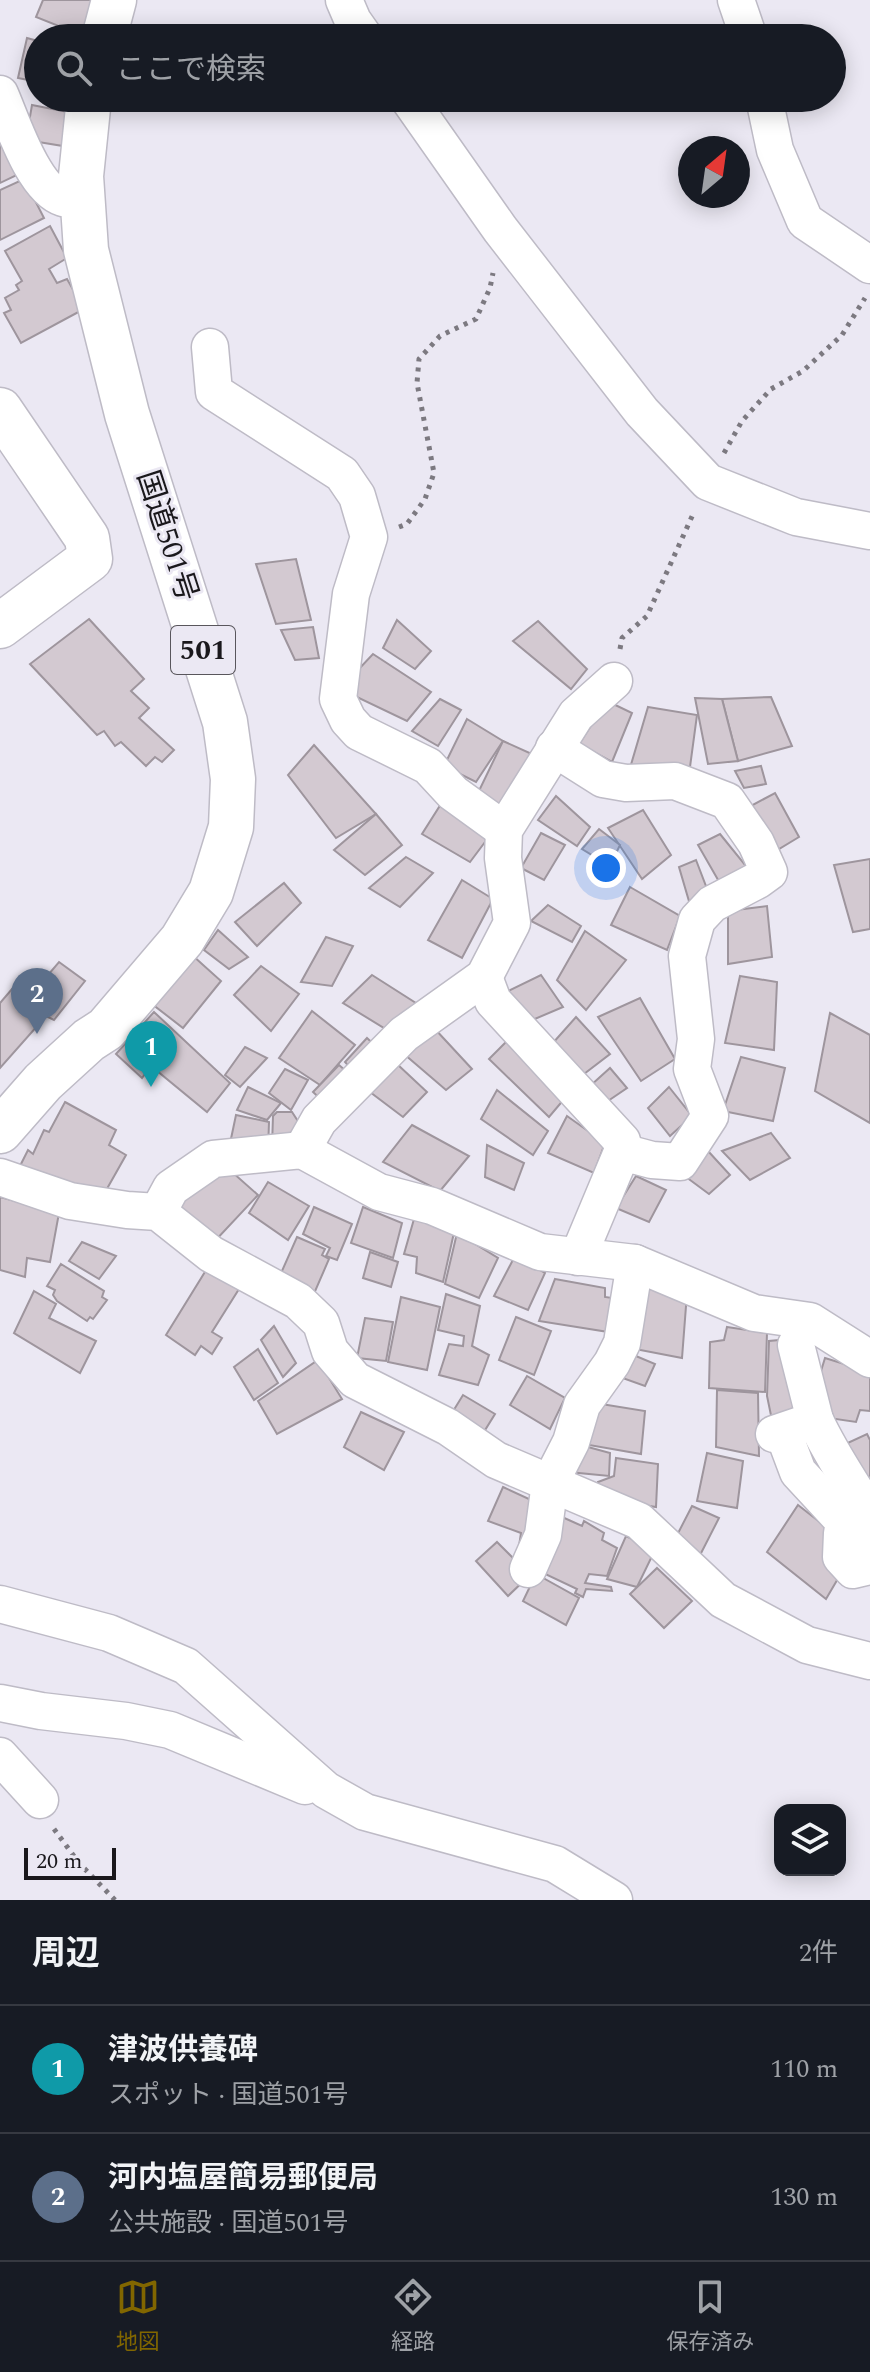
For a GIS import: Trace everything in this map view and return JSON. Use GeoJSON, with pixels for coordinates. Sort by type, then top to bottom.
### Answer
{"type":"FeatureCollection","features":[{"type":"Feature","properties":{"kind":"main road"},"geometry":{"type":"LineString","coordinates":[[108,24],[114,0]]}},
{"type":"Feature","properties":{"kind":"main road","name":"国道501号"},"geometry":{"type":"LineString","coordinates":[[0,1131],[43,1082],[89,1040],[106,1029],[182,940],[211,892],[231,827],[233,779],[225,722],[127,414],[86,250],[81,176],[88,112]]}},
{"type":"Feature","properties":{"kind":"main road"},"geometry":{"type":"LineString","coordinates":[[0,410],[87,538],[90,559],[0,626]]}},
{"type":"Feature","properties":{"kind":"street"},"geometry":{"type":"LineString","coordinates":[[344,0],[355,24]]}},
{"type":"Feature","properties":{"kind":"street"},"geometry":{"type":"LineString","coordinates":[[738,0],[745,24]]}},
{"type":"Feature","properties":{"kind":"street"},"geometry":{"type":"LineString","coordinates":[[0,94],[36,175],[51,191],[63,198],[82,199]]}},
{"type":"Feature","properties":{"kind":"street"},"geometry":{"type":"LineString","coordinates":[[418,112],[500,229],[642,412],[708,482],[796,517],[870,531]]}},
{"type":"Feature","properties":{"kind":"street"},"geometry":{"type":"LineString","coordinates":[[767,112],[775,150],[805,221],[870,265]]}},
{"type":"Feature","properties":{"kind":"street"},"geometry":{"type":"LineString","coordinates":[[210,347],[214,392],[342,474],[357,496],[369,537],[351,594],[338,699],[348,720],[359,732],[428,766],[453,793],[504,830]]}},
{"type":"Feature","properties":{"kind":"street"},"geometry":{"type":"LineString","coordinates":[[302,1150],[319,1120],[404,1034],[484,977],[512,923],[503,858],[504,830],[576,715],[614,681]]}},
{"type":"Feature","properties":{"kind":"street"},"geometry":{"type":"LineString","coordinates":[[554,748],[603,779],[626,783],[675,781],[727,801],[756,843],[769,872],[712,904],[697,920],[687,956],[696,1039],[692,1069],[710,1116],[680,1162],[652,1160],[622,1152]]}},
{"type":"Feature","properties":{"kind":"street"},"geometry":{"type":"LineString","coordinates":[[484,977],[493,1001],[622,1141],[622,1152],[578,1257]]}},
{"type":"Feature","properties":{"kind":"street"},"geometry":{"type":"LineString","coordinates":[[158,1212],[171,1188],[213,1159],[302,1150],[379,1192],[432,1206],[540,1252],[635,1263],[754,1313],[810,1321],[870,1359]]}},
{"type":"Feature","properties":{"kind":"street"},"geometry":{"type":"LineString","coordinates":[[0,1177],[70,1201],[158,1212],[211,1254],[298,1301],[321,1323],[330,1351],[355,1380],[448,1427],[496,1460],[639,1521],[723,1600],[807,1645],[870,1661]]}},
{"type":"Feature","properties":{"kind":"street"},"geometry":{"type":"LineString","coordinates":[[528,1569],[543,1535],[550,1483],[571,1442],[582,1405],[612,1363],[622,1343],[635,1263]]}},
{"type":"Feature","properties":{"kind":"street"},"geometry":{"type":"LineString","coordinates":[[796,1345],[791,1429],[798,1472],[862,1528]]}},
{"type":"Feature","properties":{"kind":"street"},"geometry":{"type":"LineString","coordinates":[[862,1528],[842,1533],[841,1557],[853,1570],[870,1566]]}},
{"type":"Feature","properties":{"kind":"street"},"geometry":{"type":"LineString","coordinates":[[0,1604],[109,1633],[186,1666],[326,1790],[365,1812]]}},
{"type":"Feature","properties":{"kind":"street"},"geometry":{"type":"LineString","coordinates":[[0,1703],[170,1730],[365,1812],[555,1864],[614,1900]]}},
{"type":"Feature","properties":{"kind":"street"},"geometry":{"type":"LineString","coordinates":[[0,1756],[40,1800]]}},
{"type":"Feature","properties":{"kind":"path"},"geometry":{"type":"LineString","coordinates":[[369,537],[407,524],[425,499],[434,473],[417,383],[419,359],[440,336],[476,319],[490,288],[500,229]]}},
{"type":"Feature","properties":{"kind":"path"},"geometry":{"type":"LineString","coordinates":[[40,1800],[54,1829],[79,1863],[115,1900]]}},
{"type":"Feature","properties":{"kind":"building"},"geometry":{"type":"Polygon","coordinates":[[[43,0],[95,0],[85,24],[54,24],[36,17],[43,0]]]}},
{"type":"Feature","properties":{"kind":"building"},"geometry":{"type":"Polygon","coordinates":[[[24,51],[24,79],[18,78],[24,51]]]}},
{"type":"Feature","properties":{"kind":"building"},"geometry":{"type":"Polygon","coordinates":[[[31,112],[68,112],[63,146],[26,140],[31,112]]]}},
{"type":"Feature","properties":{"kind":"building"},"geometry":{"type":"Polygon","coordinates":[[[0,132],[21,173],[0,183],[0,132]]]}},
{"type":"Feature","properties":{"kind":"building"},"geometry":{"type":"Polygon","coordinates":[[[24,179],[44,218],[0,240],[0,190],[24,179]]]}},
{"type":"Feature","properties":{"kind":"building"},"geometry":{"type":"Polygon","coordinates":[[[50,226],[67,258],[49,269],[57,283],[67,279],[84,309],[21,343],[4,313],[11,310],[5,298],[19,290],[16,285],[22,281],[5,251],[50,226]]]}},
{"type":"Feature","properties":{"kind":"building"},"geometry":{"type":"Polygon","coordinates":[[[296,559],[311,620],[276,624],[256,564],[296,559]]]}},
{"type":"Feature","properties":{"kind":"building"},"geometry":{"type":"Polygon","coordinates":[[[89,619],[144,679],[131,691],[149,708],[139,718],[174,750],[162,762],[155,757],[146,766],[121,742],[115,746],[104,731],[97,735],[30,664],[89,619]]]}},
{"type":"Feature","properties":{"kind":"building"},"geometry":{"type":"Polygon","coordinates":[[[397,620],[431,651],[415,669],[383,648],[397,620]]]}},
{"type":"Feature","properties":{"kind":"building"},"geometry":{"type":"Polygon","coordinates":[[[538,621],[587,669],[571,689],[513,641],[538,621]]]}},
{"type":"Feature","properties":{"kind":"building"},"geometry":{"type":"Polygon","coordinates":[[[313,627],[319,658],[295,660],[281,630],[313,627]]]}},
{"type":"Feature","properties":{"kind":"building"},"geometry":{"type":"Polygon","coordinates":[[[373,654],[431,692],[407,721],[340,689],[373,654]]]}},
{"type":"Feature","properties":{"kind":"building"},"geometry":{"type":"Polygon","coordinates":[[[771,697],[792,746],[738,761],[722,699],[771,697]]]}},
{"type":"Feature","properties":{"kind":"building"},"geometry":{"type":"Polygon","coordinates":[[[695,698],[722,699],[738,761],[708,764],[695,698]]]}},
{"type":"Feature","properties":{"kind":"building"},"geometry":{"type":"Polygon","coordinates":[[[440,699],[461,710],[438,746],[412,731],[440,699]]]}},
{"type":"Feature","properties":{"kind":"building"},"geometry":{"type":"Polygon","coordinates":[[[607,701],[632,713],[612,762],[579,744],[607,701]]]}},
{"type":"Feature","properties":{"kind":"building"},"geometry":{"type":"Polygon","coordinates":[[[648,707],[697,715],[690,767],[630,768],[648,707]]]}},
{"type":"Feature","properties":{"kind":"building"},"geometry":{"type":"Polygon","coordinates":[[[467,719],[503,741],[476,782],[444,766],[467,719]]]}},
{"type":"Feature","properties":{"kind":"building"},"geometry":{"type":"Polygon","coordinates":[[[503,741],[534,755],[502,806],[477,795],[503,741]]]}},
{"type":"Feature","properties":{"kind":"building"},"geometry":{"type":"Polygon","coordinates":[[[314,745],[376,814],[336,838],[288,775],[314,745]]]}},
{"type":"Feature","properties":{"kind":"building"},"geometry":{"type":"Polygon","coordinates":[[[761,766],[766,784],[744,788],[735,771],[761,766]]]}},
{"type":"Feature","properties":{"kind":"building"},"geometry":{"type":"Polygon","coordinates":[[[775,793],[799,837],[774,852],[749,807],[775,793]]]}},
{"type":"Feature","properties":{"kind":"building"},"geometry":{"type":"Polygon","coordinates":[[[556,796],[590,827],[577,846],[538,820],[556,796]]]}},
{"type":"Feature","properties":{"kind":"building"},"geometry":{"type":"Polygon","coordinates":[[[441,804],[488,838],[470,862],[422,834],[441,804]]]}},
{"type":"Feature","properties":{"kind":"building"},"geometry":{"type":"Polygon","coordinates":[[[643,810],[671,855],[642,879],[608,828],[643,810]]]}},
{"type":"Feature","properties":{"kind":"building"},"geometry":{"type":"Polygon","coordinates":[[[376,814],[402,845],[365,875],[334,850],[376,814]]]}},
{"type":"Feature","properties":{"kind":"building"},"geometry":{"type":"Polygon","coordinates":[[[599,829],[620,845],[610,866],[582,849],[599,829]]]}},
{"type":"Feature","properties":{"kind":"building"},"geometry":{"type":"Polygon","coordinates":[[[541,833],[565,845],[544,880],[521,868],[541,833]]]}},
{"type":"Feature","properties":{"kind":"building"},"geometry":{"type":"Polygon","coordinates":[[[720,834],[746,866],[721,885],[698,845],[720,834]]]}},
{"type":"Feature","properties":{"kind":"building"},"geometry":{"type":"Polygon","coordinates":[[[406,857],[433,873],[400,907],[369,888],[406,857]]]}},
{"type":"Feature","properties":{"kind":"building"},"geometry":{"type":"Polygon","coordinates":[[[870,859],[870,929],[853,932],[834,865],[870,859]]]}},
{"type":"Feature","properties":{"kind":"building"},"geometry":{"type":"Polygon","coordinates":[[[696,860],[709,894],[691,908],[679,867],[696,860]]]}},
{"type":"Feature","properties":{"kind":"building"},"geometry":{"type":"Polygon","coordinates":[[[462,880],[493,899],[462,958],[428,940],[462,880]]]}},
{"type":"Feature","properties":{"kind":"building"},"geometry":{"type":"Polygon","coordinates":[[[284,883],[301,903],[257,946],[235,922],[284,883]]]}},
{"type":"Feature","properties":{"kind":"building"},"geometry":{"type":"Polygon","coordinates":[[[630,887],[680,916],[667,950],[611,925],[630,887]]]}},
{"type":"Feature","properties":{"kind":"building"},"geometry":{"type":"Polygon","coordinates":[[[548,905],[581,926],[572,942],[531,921],[548,905]]]}},
{"type":"Feature","properties":{"kind":"building"},"geometry":{"type":"Polygon","coordinates":[[[767,906],[772,957],[728,964],[728,911],[767,906]]]}},
{"type":"Feature","properties":{"kind":"building"},"geometry":{"type":"Polygon","coordinates":[[[218,930],[248,957],[229,969],[204,950],[218,930]]]}},
{"type":"Feature","properties":{"kind":"building"},"geometry":{"type":"Polygon","coordinates":[[[585,931],[626,960],[586,1010],[557,980],[585,931]]]}},
{"type":"Feature","properties":{"kind":"building"},"geometry":{"type":"Polygon","coordinates":[[[326,937],[353,946],[332,986],[301,982],[326,937]]]}},
{"type":"Feature","properties":{"kind":"building"},"geometry":{"type":"Polygon","coordinates":[[[192,955],[221,981],[183,1028],[152,1004],[192,955]]]}},
{"type":"Feature","properties":{"kind":"building"},"geometry":{"type":"Polygon","coordinates":[[[59,962],[85,981],[54,1020],[46,1016],[0,1068],[0,1003],[18,982],[31,995],[59,962]]]}},
{"type":"Feature","properties":{"kind":"building"},"geometry":{"type":"Polygon","coordinates":[[[261,966],[299,994],[271,1031],[234,995],[261,966]]]}},
{"type":"Feature","properties":{"kind":"building"},"geometry":{"type":"Polygon","coordinates":[[[372,975],[419,1005],[384,1028],[343,1003],[372,975]]]}},
{"type":"Feature","properties":{"kind":"building"},"geometry":{"type":"Polygon","coordinates":[[[541,975],[563,1007],[530,1021],[506,992],[541,975]]]}},
{"type":"Feature","properties":{"kind":"building"},"geometry":{"type":"Polygon","coordinates":[[[740,976],[777,982],[774,1050],[725,1043],[740,976]]]}},
{"type":"Feature","properties":{"kind":"building"},"geometry":{"type":"Polygon","coordinates":[[[640,998],[675,1059],[641,1081],[598,1017],[640,998]]]}},
{"type":"Feature","properties":{"kind":"building"},"geometry":{"type":"Polygon","coordinates":[[[312,1011],[355,1045],[320,1085],[279,1058],[312,1011]]]}},
{"type":"Feature","properties":{"kind":"building"},"geometry":{"type":"Polygon","coordinates":[[[154,1012],[230,1083],[207,1112],[151,1066],[142,1078],[116,1054],[154,1012]]]}},
{"type":"Feature","properties":{"kind":"building"},"geometry":{"type":"Polygon","coordinates":[[[830,1013],[870,1035],[870,1123],[815,1091],[830,1013]]]}},
{"type":"Feature","properties":{"kind":"building"},"geometry":{"type":"Polygon","coordinates":[[[576,1017],[610,1054],[584,1074],[552,1044],[576,1017]]]}},
{"type":"Feature","properties":{"kind":"building"},"geometry":{"type":"Polygon","coordinates":[[[434,1028],[472,1069],[446,1090],[404,1054],[434,1028]]]}},
{"type":"Feature","properties":{"kind":"building"},"geometry":{"type":"Polygon","coordinates":[[[367,1038],[381,1051],[358,1076],[345,1062],[367,1038]]]}},
{"type":"Feature","properties":{"kind":"building"},"geometry":{"type":"Polygon","coordinates":[[[508,1040],[565,1098],[549,1117],[489,1059],[508,1040]]]}},
{"type":"Feature","properties":{"kind":"building"},"geometry":{"type":"Polygon","coordinates":[[[245,1047],[267,1058],[240,1087],[225,1075],[245,1047]]]}},
{"type":"Feature","properties":{"kind":"building"},"geometry":{"type":"Polygon","coordinates":[[[741,1057],[785,1068],[773,1121],[723,1111],[741,1057]]]}},
{"type":"Feature","properties":{"kind":"building"},"geometry":{"type":"Polygon","coordinates":[[[397,1064],[427,1092],[403,1117],[366,1089],[397,1064]]]}},
{"type":"Feature","properties":{"kind":"building"},"geometry":{"type":"Polygon","coordinates":[[[339,1065],[355,1079],[328,1106],[313,1092],[339,1065]]]}},
{"type":"Feature","properties":{"kind":"building"},"geometry":{"type":"Polygon","coordinates":[[[610,1068],[627,1088],[605,1103],[580,1095],[610,1068]]]}},
{"type":"Feature","properties":{"kind":"building"},"geometry":{"type":"Polygon","coordinates":[[[285,1069],[308,1080],[291,1110],[269,1093],[285,1069]]]}},
{"type":"Feature","properties":{"kind":"building"},"geometry":{"type":"Polygon","coordinates":[[[248,1087],[281,1103],[267,1120],[237,1110],[248,1087]]]}},
{"type":"Feature","properties":{"kind":"building"},"geometry":{"type":"Polygon","coordinates":[[[669,1087],[692,1116],[670,1136],[648,1108],[669,1087]]]}},
{"type":"Feature","properties":{"kind":"building"},"geometry":{"type":"Polygon","coordinates":[[[497,1090],[548,1131],[533,1155],[481,1119],[497,1090]]]}},
{"type":"Feature","properties":{"kind":"building"},"geometry":{"type":"Polygon","coordinates":[[[65,1102],[116,1130],[109,1145],[126,1155],[104,1194],[20,1166],[28,1150],[33,1154],[44,1130],[49,1132],[65,1102]]]}},
{"type":"Feature","properties":{"kind":"building"},"geometry":{"type":"Polygon","coordinates":[[[277,1112],[292,1112],[305,1132],[272,1147],[273,1116],[277,1112]]]}},
{"type":"Feature","properties":{"kind":"building"},"geometry":{"type":"Polygon","coordinates":[[[236,1115],[269,1122],[268,1151],[228,1153],[236,1115]]]}},
{"type":"Feature","properties":{"kind":"building"},"geometry":{"type":"Polygon","coordinates":[[[567,1116],[605,1143],[594,1173],[548,1153],[567,1116]]]}},
{"type":"Feature","properties":{"kind":"building"},"geometry":{"type":"Polygon","coordinates":[[[412,1125],[469,1156],[440,1191],[383,1162],[412,1125]]]}},
{"type":"Feature","properties":{"kind":"building"},"geometry":{"type":"Polygon","coordinates":[[[771,1133],[790,1158],[750,1180],[722,1151],[771,1133]]]}},
{"type":"Feature","properties":{"kind":"building"},"geometry":{"type":"Polygon","coordinates":[[[487,1145],[524,1163],[514,1190],[485,1177],[487,1145]]]}},
{"type":"Feature","properties":{"kind":"building"},"geometry":{"type":"Polygon","coordinates":[[[708,1151],[730,1175],[709,1194],[682,1174],[708,1151]]]}},
{"type":"Feature","properties":{"kind":"building"},"geometry":{"type":"Polygon","coordinates":[[[223,1164],[258,1195],[213,1243],[174,1204],[223,1164]]]}},
{"type":"Feature","properties":{"kind":"building"},"geometry":{"type":"Polygon","coordinates":[[[636,1176],[666,1190],[649,1222],[616,1208],[636,1176]]]}},
{"type":"Feature","properties":{"kind":"building"},"geometry":{"type":"Polygon","coordinates":[[[268,1182],[309,1206],[288,1240],[249,1213],[268,1182]]]}},
{"type":"Feature","properties":{"kind":"building"},"geometry":{"type":"Polygon","coordinates":[[[0,1197],[59,1213],[50,1262],[27,1258],[25,1277],[0,1270],[0,1197]]]}},
{"type":"Feature","properties":{"kind":"building"},"geometry":{"type":"Polygon","coordinates":[[[314,1207],[352,1224],[337,1260],[326,1256],[330,1248],[303,1234],[314,1207]]]}},
{"type":"Feature","properties":{"kind":"building"},"geometry":{"type":"Polygon","coordinates":[[[363,1207],[402,1223],[393,1258],[351,1243],[363,1207]]]}},
{"type":"Feature","properties":{"kind":"building"},"geometry":{"type":"Polygon","coordinates":[[[416,1212],[455,1228],[443,1282],[416,1273],[417,1257],[404,1254],[416,1212]]]}},
{"type":"Feature","properties":{"kind":"building"},"geometry":{"type":"Polygon","coordinates":[[[457,1233],[498,1258],[479,1298],[445,1284],[457,1233]]]}},
{"type":"Feature","properties":{"kind":"building"},"geometry":{"type":"Polygon","coordinates":[[[297,1237],[325,1249],[322,1255],[329,1259],[313,1296],[278,1280],[297,1237]]]}},
{"type":"Feature","properties":{"kind":"building"},"geometry":{"type":"Polygon","coordinates":[[[82,1242],[116,1256],[99,1279],[69,1261],[82,1242]]]}},
{"type":"Feature","properties":{"kind":"building"},"geometry":{"type":"Polygon","coordinates":[[[370,1252],[398,1262],[391,1287],[363,1278],[370,1252]]]}},
{"type":"Feature","properties":{"kind":"building"},"geometry":{"type":"Polygon","coordinates":[[[515,1256],[545,1273],[528,1310],[494,1296],[515,1256]]]}},
{"type":"Feature","properties":{"kind":"building"},"geometry":{"type":"Polygon","coordinates":[[[61,1264],[104,1291],[102,1297],[107,1300],[93,1319],[90,1317],[87,1321],[57,1301],[53,1295],[55,1290],[47,1286],[61,1264]]]}},
{"type":"Feature","properties":{"kind":"building"},"geometry":{"type":"Polygon","coordinates":[[[208,1267],[239,1289],[212,1332],[222,1338],[212,1354],[201,1346],[195,1355],[166,1335],[208,1267]]]}},
{"type":"Feature","properties":{"kind":"building"},"geometry":{"type":"Polygon","coordinates":[[[555,1279],[605,1288],[605,1297],[626,1300],[621,1334],[539,1321],[555,1279]]]}},
{"type":"Feature","properties":{"kind":"building"},"geometry":{"type":"Polygon","coordinates":[[[646,1286],[687,1293],[682,1358],[635,1349],[646,1286]]]}},
{"type":"Feature","properties":{"kind":"building"},"geometry":{"type":"Polygon","coordinates":[[[34,1291],[56,1304],[49,1318],[96,1341],[80,1373],[14,1333],[34,1291]]]}},
{"type":"Feature","properties":{"kind":"building"},"geometry":{"type":"Polygon","coordinates":[[[446,1294],[480,1306],[472,1346],[489,1355],[478,1385],[439,1375],[449,1344],[463,1346],[464,1336],[438,1330],[446,1294]]]}},
{"type":"Feature","properties":{"kind":"building"},"geometry":{"type":"Polygon","coordinates":[[[401,1297],[440,1307],[427,1370],[388,1362],[401,1297]]]}},
{"type":"Feature","properties":{"kind":"building"},"geometry":{"type":"Polygon","coordinates":[[[516,1317],[551,1331],[534,1375],[499,1360],[516,1317]]]}},
{"type":"Feature","properties":{"kind":"building"},"geometry":{"type":"Polygon","coordinates":[[[365,1318],[393,1322],[386,1361],[357,1358],[365,1318]]]}},
{"type":"Feature","properties":{"kind":"building"},"geometry":{"type":"Polygon","coordinates":[[[274,1326],[296,1363],[283,1377],[261,1340],[274,1326]]]}},
{"type":"Feature","properties":{"kind":"building"},"geometry":{"type":"Polygon","coordinates":[[[727,1327],[767,1333],[765,1392],[709,1388],[710,1342],[724,1340],[727,1327]]]}},
{"type":"Feature","properties":{"kind":"building"},"geometry":{"type":"Polygon","coordinates":[[[790,1339],[806,1418],[773,1425],[767,1396],[769,1341],[790,1339]]]}},
{"type":"Feature","properties":{"kind":"building"},"geometry":{"type":"Polygon","coordinates":[[[258,1349],[278,1383],[254,1400],[234,1367],[258,1349]]]}},
{"type":"Feature","properties":{"kind":"building"},"geometry":{"type":"Polygon","coordinates":[[[624,1351],[655,1364],[645,1386],[614,1375],[624,1351]]]}},
{"type":"Feature","properties":{"kind":"building"},"geometry":{"type":"Polygon","coordinates":[[[825,1358],[870,1372],[870,1411],[860,1410],[856,1422],[815,1416],[814,1394],[825,1358]]]}},
{"type":"Feature","properties":{"kind":"building"},"geometry":{"type":"Polygon","coordinates":[[[318,1360],[342,1399],[277,1434],[258,1401],[318,1360]]]}},
{"type":"Feature","properties":{"kind":"building"},"geometry":{"type":"Polygon","coordinates":[[[527,1376],[565,1398],[550,1429],[510,1405],[527,1376]]]}},
{"type":"Feature","properties":{"kind":"building"},"geometry":{"type":"Polygon","coordinates":[[[717,1390],[758,1393],[759,1456],[716,1447],[717,1390]]]}},
{"type":"Feature","properties":{"kind":"building"},"geometry":{"type":"Polygon","coordinates":[[[463,1395],[495,1414],[477,1443],[447,1421],[463,1395]]]}},
{"type":"Feature","properties":{"kind":"building"},"geometry":{"type":"Polygon","coordinates":[[[595,1403],[645,1411],[641,1454],[589,1445],[595,1403]]]}},
{"type":"Feature","properties":{"kind":"building"},"geometry":{"type":"Polygon","coordinates":[[[361,1412],[404,1432],[384,1470],[344,1447],[361,1412]]]}},
{"type":"Feature","properties":{"kind":"building"},"geometry":{"type":"Polygon","coordinates":[[[867,1434],[870,1440],[870,1502],[839,1447],[867,1434]]]}},
{"type":"Feature","properties":{"kind":"building"},"geometry":{"type":"Polygon","coordinates":[[[577,1444],[610,1453],[609,1476],[569,1472],[577,1444]]]}},
{"type":"Feature","properties":{"kind":"building"},"geometry":{"type":"Polygon","coordinates":[[[707,1453],[743,1461],[737,1508],[697,1501],[707,1453]]]}},
{"type":"Feature","properties":{"kind":"building"},"geometry":{"type":"Polygon","coordinates":[[[616,1458],[658,1464],[656,1507],[598,1498],[598,1482],[614,1476],[616,1458]]]}},
{"type":"Feature","properties":{"kind":"building"},"geometry":{"type":"Polygon","coordinates":[[[503,1487],[542,1505],[518,1553],[521,1533],[488,1521],[503,1487]]]}},
{"type":"Feature","properties":{"kind":"building"},"geometry":{"type":"Polygon","coordinates":[[[798,1505],[839,1537],[843,1570],[826,1599],[767,1552],[798,1505]]]}},
{"type":"Feature","properties":{"kind":"building"},"geometry":{"type":"Polygon","coordinates":[[[692,1506],[719,1518],[697,1561],[672,1545],[692,1506]]]}},
{"type":"Feature","properties":{"kind":"building"},"geometry":{"type":"Polygon","coordinates":[[[551,1512],[582,1526],[584,1521],[604,1533],[602,1540],[617,1548],[607,1576],[589,1574],[585,1583],[611,1587],[612,1591],[586,1589],[583,1597],[575,1593],[577,1589],[543,1573],[551,1512]]]}},
{"type":"Feature","properties":{"kind":"building"},"geometry":{"type":"Polygon","coordinates":[[[626,1536],[655,1550],[637,1587],[607,1579],[626,1536]]]}},
{"type":"Feature","properties":{"kind":"building"},"geometry":{"type":"Polygon","coordinates":[[[497,1542],[530,1575],[508,1596],[476,1561],[497,1542]]]}},
{"type":"Feature","properties":{"kind":"building"},"geometry":{"type":"Polygon","coordinates":[[[657,1568],[692,1601],[664,1628],[630,1594],[657,1568]]]}},
{"type":"Feature","properties":{"kind":"building"},"geometry":{"type":"Polygon","coordinates":[[[536,1574],[579,1598],[566,1625],[523,1601],[536,1574]]]}},
{"type":"Feature","properties":{"kind":"place","name":"河内塩屋簡易郵便局"},"geometry":{"type":"Point","coordinates":[37,1034]}},
{"type":"Feature","properties":{"kind":"place","name":"津波供養碑"},"geometry":{"type":"Point","coordinates":[151,1087]}}]}
